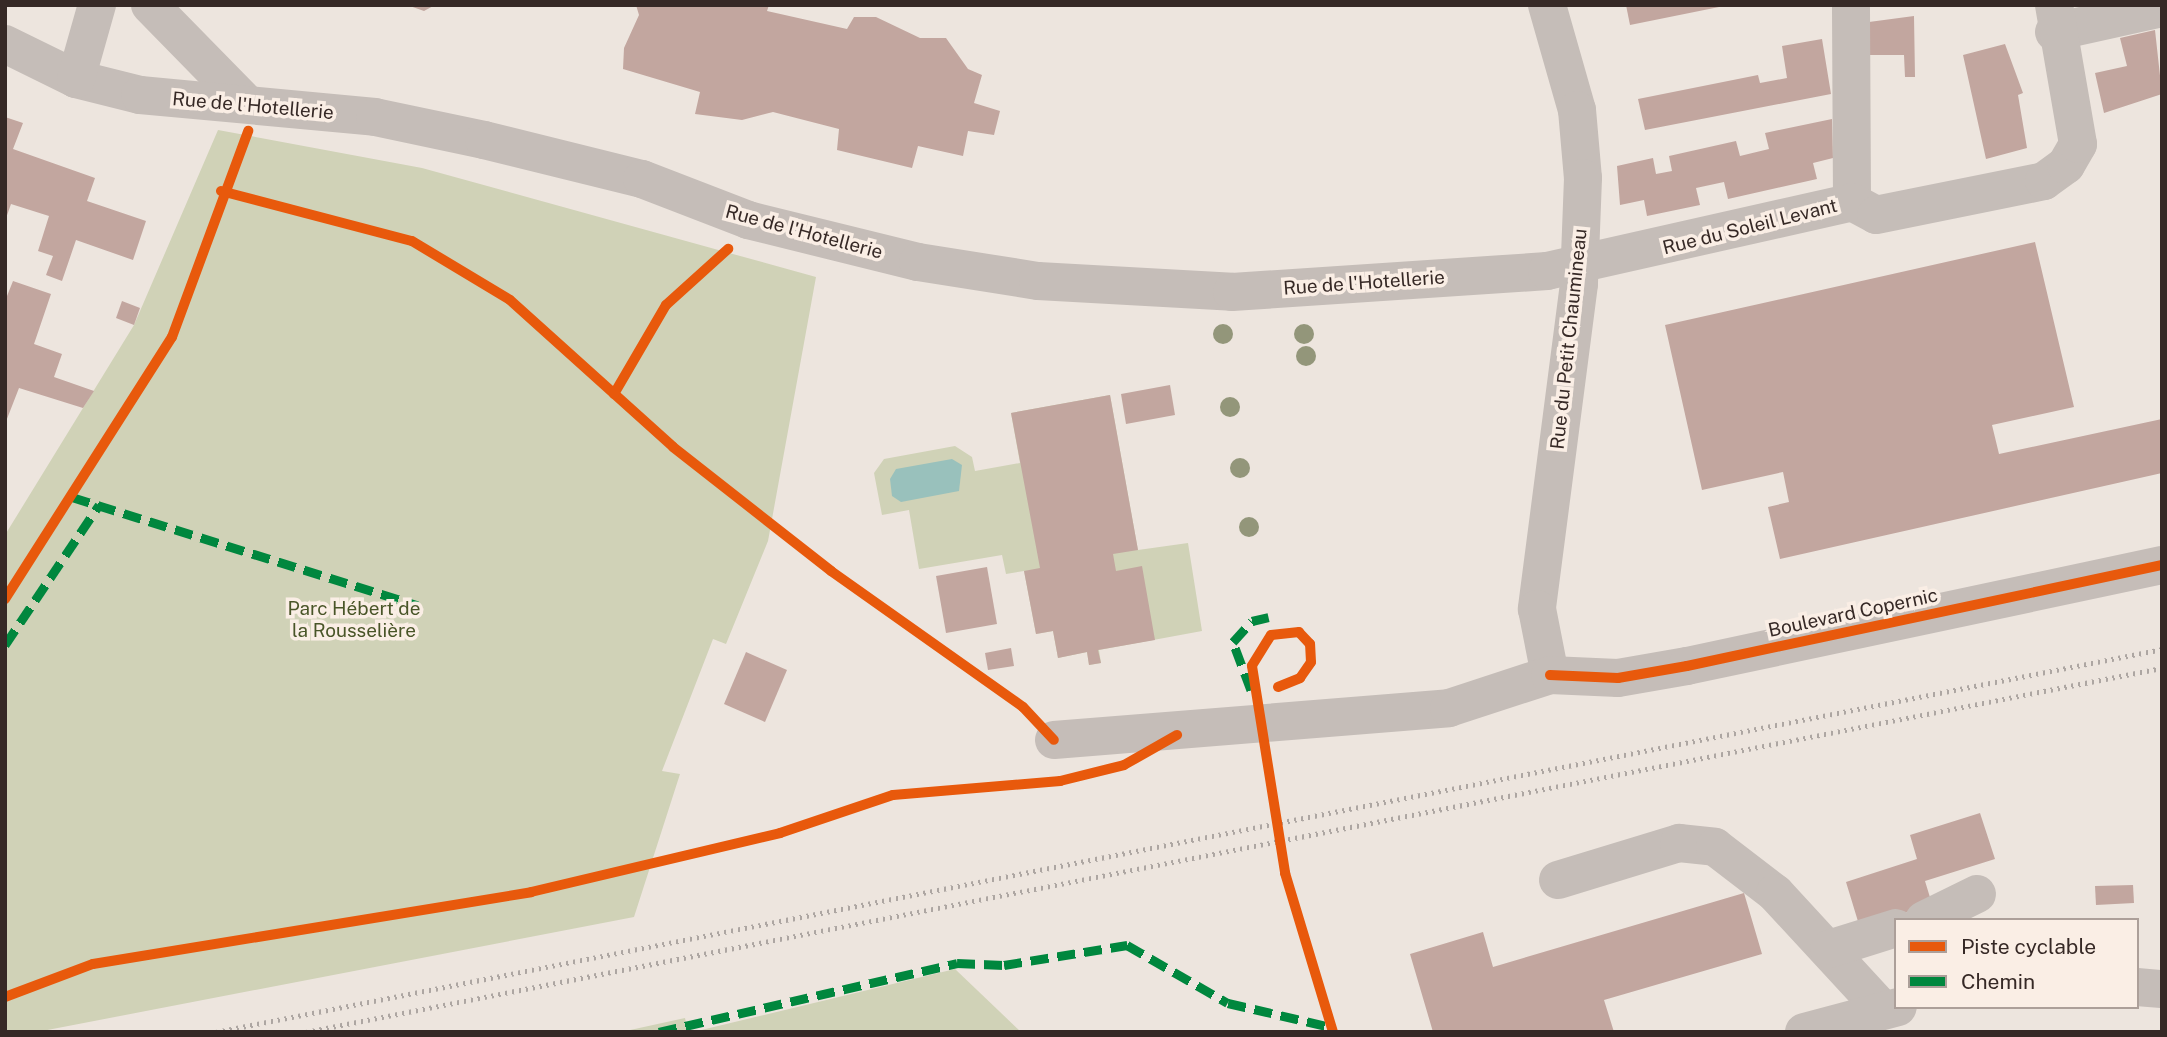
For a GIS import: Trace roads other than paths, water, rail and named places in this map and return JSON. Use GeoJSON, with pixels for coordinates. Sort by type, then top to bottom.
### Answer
{"type":"FeatureCollection","features":[{"type":"Feature","properties":{"kind":"street"},"geometry":{"type":"LineString","coordinates":[[76,79],[97,5]]}},
{"type":"Feature","properties":{"kind":"street"},"geometry":{"type":"LineString","coordinates":[[150,5],[245,102]]}},
{"type":"Feature","properties":{"kind":"street","name":"Rue du Petit Chaumineau"},"geometry":{"type":"LineString","coordinates":[[1547,5],[1577,110],[1580,266],[1537,609],[1550,675]]}},
{"type":"Feature","properties":{"kind":"street","name":"Rue du Soleil Levant"},"geometry":{"type":"LineString","coordinates":[[1580,266],[1852,202],[1851,5]]}},
{"type":"Feature","properties":{"kind":"street"},"geometry":{"type":"LineString","coordinates":[[1852,202],[1875,215],[2044,181],[2066,166],[2078,144],[2054,19],[2162,8]]}},
{"type":"Feature","properties":{"kind":"street","name":"Rue de l'Hotellerie"},"geometry":{"type":"LineString","coordinates":[[5,44],[76,79],[140,95],[245,102],[375,117],[484,140],[642,179],[748,220],[834,244],[1038,281],[1232,292],[1580,266]]}},
{"type":"Feature","properties":{"kind":"street","name":"Boulevard Copernic"},"geometry":{"type":"LineString","coordinates":[[1054,740],[1378,719],[1448,709],[1550,675],[1618,678],[1676,668],[2162,565]]}},
{"type":"Feature","properties":{"kind":"street"},"geometry":{"type":"LineString","coordinates":[[1558,880],[1679,843],[1715,847],[1766,885],[1890,1009]]}},
{"type":"Feature","properties":{"kind":"street"},"geometry":{"type":"LineString","coordinates":[[1928,918],[1977,894]]}},
{"type":"Feature","properties":{"kind":"street"},"geometry":{"type":"LineString","coordinates":[[1829,949],[1894,929]]}},
{"type":"Feature","properties":{"kind":"street"},"geometry":{"type":"LineString","coordinates":[[2139,988],[2162,989]]}},
{"type":"Feature","properties":{"kind":"street"},"geometry":{"type":"LineString","coordinates":[[1804,1032],[1890,1009]]}},
{"type":"Feature","properties":{"kind":"water"},"geometry":{"type":"Polygon","coordinates":[[[952,459],[962,465],[959,491],[901,502],[892,496],[890,479],[896,469],[952,459]]]}},
{"type":"Feature","properties":{"kind":"railway"},"geometry":{"type":"LineString","coordinates":[[216,1032],[2162,649]]}},
{"type":"Feature","properties":{"kind":"railway"},"geometry":{"type":"LineString","coordinates":[[306,1032],[2162,668]]}},
{"type":"Feature","properties":{"kind":"park label","name":"Parc Hébert de la Rousselière"},"geometry":{"type":"Point","coordinates":[354,620]}}]}
